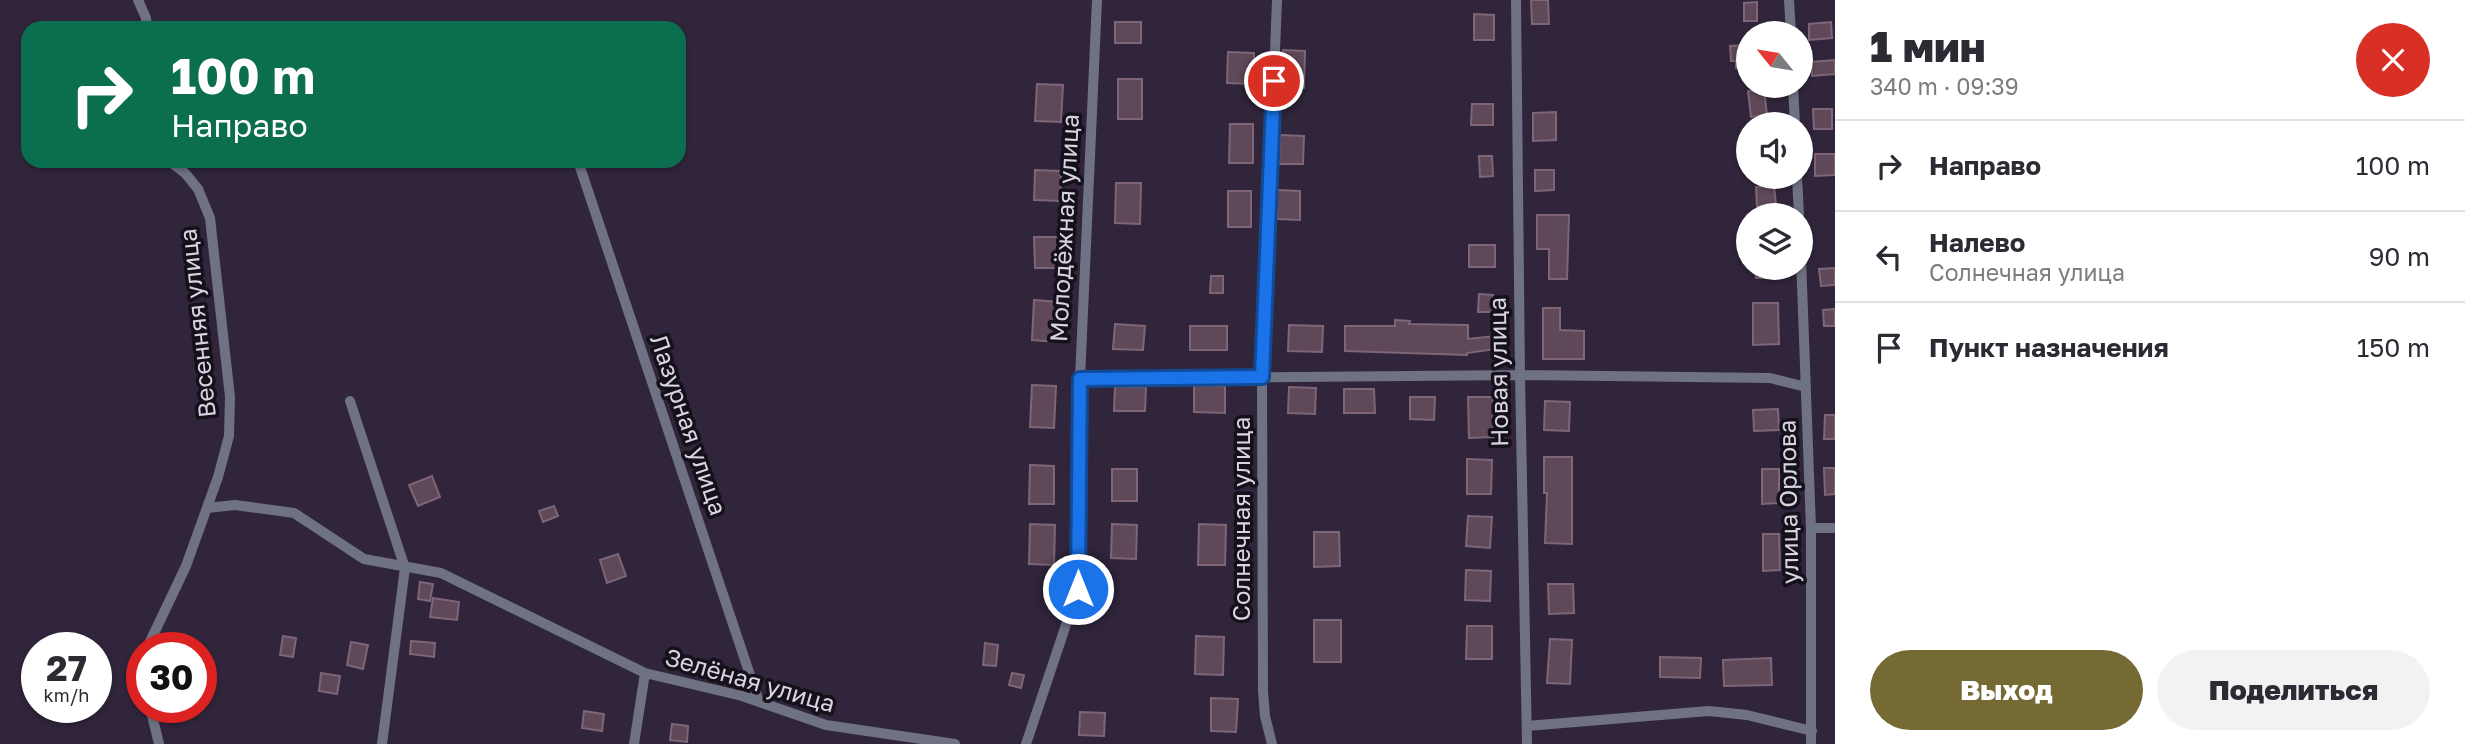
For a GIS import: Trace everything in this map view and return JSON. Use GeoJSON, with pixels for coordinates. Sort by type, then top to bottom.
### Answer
{"type":"FeatureCollection","features":[{"type":"Feature","properties":{"kind":"street"},"geometry":{"type":"LineString","coordinates":[[138,0],[146,21]]}},
{"type":"Feature","properties":{"kind":"street","name":"Молодёжная улица"},"geometry":{"type":"LineString","coordinates":[[1026,744],[1078,589],[1080,379],[1097,0]]}},
{"type":"Feature","properties":{"kind":"street","name":"Солнечная улица"},"geometry":{"type":"LineString","coordinates":[[1272,744],[1265,716],[1264,691],[1262,377],[1277,0]]}},
{"type":"Feature","properties":{"kind":"street","name":"Новая улица"},"geometry":{"type":"LineString","coordinates":[[1516,0],[1527,744]]}},
{"type":"Feature","properties":{"kind":"street"},"geometry":{"type":"LineString","coordinates":[[1789,0],[1790,21]]}},
{"type":"Feature","properties":{"kind":"street","name":"Весенняя улица"},"geometry":{"type":"LineString","coordinates":[[154,632],[186,566],[218,477],[229,436],[230,397],[210,218],[198,189],[179,168]]}},
{"type":"Feature","properties":{"kind":"street","name":"Лазурная улица"},"geometry":{"type":"LineString","coordinates":[[580,168],[759,702]]}},
{"type":"Feature","properties":{"kind":"street","name":"улица Орлова"},"geometry":{"type":"LineString","coordinates":[[1802,280],[1811,528],[1811,744]]}},
{"type":"Feature","properties":{"kind":"street"},"geometry":{"type":"LineString","coordinates":[[1080,379],[1520,375],[1770,378],[1807,387]]}},
{"type":"Feature","properties":{"kind":"street"},"geometry":{"type":"LineString","coordinates":[[350,401],[405,568],[382,744]]}},
{"type":"Feature","properties":{"kind":"street"},"geometry":{"type":"LineString","coordinates":[[207,508],[235,505],[294,513],[364,559],[441,573],[645,673]]}},
{"type":"Feature","properties":{"kind":"street"},"geometry":{"type":"LineString","coordinates":[[1811,528],[1835,528]]}},
{"type":"Feature","properties":{"kind":"street","name":"Зелёная улица"},"geometry":{"type":"LineString","coordinates":[[634,744],[645,673],[759,702],[826,725],[914,742],[955,744]]}},
{"type":"Feature","properties":{"kind":"street"},"geometry":{"type":"LineString","coordinates":[[1527,726],[1709,711],[1747,715],[1812,731]]}},
{"type":"Feature","properties":{"kind":"street"},"geometry":{"type":"LineString","coordinates":[[154,723],[159,744]]}},
{"type":"Feature","properties":{"kind":"building"},"geometry":{"type":"Polygon","coordinates":[[[1531,0],[1548,0],[1549,24],[1532,24],[1531,0]]]}},
{"type":"Feature","properties":{"kind":"building"},"geometry":{"type":"Polygon","coordinates":[[[1757,2],[1757,21],[1744,21],[1744,3],[1757,2]]]}},
{"type":"Feature","properties":{"kind":"building"},"geometry":{"type":"Polygon","coordinates":[[[1474,14],[1494,15],[1494,40],[1474,40],[1474,14]]]}},
{"type":"Feature","properties":{"kind":"building"},"geometry":{"type":"Polygon","coordinates":[[[1115,22],[1141,22],[1141,43],[1115,43],[1115,22]]]}},
{"type":"Feature","properties":{"kind":"building"},"geometry":{"type":"Polygon","coordinates":[[[1831,22],[1832,38],[1813,40],[1813,24],[1831,22]]]}},
{"type":"Feature","properties":{"kind":"building"},"geometry":{"type":"Polygon","coordinates":[[[1730,46],[1736,46],[1736,61],[1731,61],[1730,46]]]}},
{"type":"Feature","properties":{"kind":"building"},"geometry":{"type":"Polygon","coordinates":[[[1283,50],[1305,51],[1304,88],[1281,88],[1283,50]]]}},
{"type":"Feature","properties":{"kind":"building"},"geometry":{"type":"Polygon","coordinates":[[[1228,52],[1254,53],[1254,84],[1227,83],[1228,52]]]}},
{"type":"Feature","properties":{"kind":"building"},"geometry":{"type":"Polygon","coordinates":[[[1835,60],[1835,74],[1813,76],[1813,62],[1835,60]]]}},
{"type":"Feature","properties":{"kind":"building"},"geometry":{"type":"Polygon","coordinates":[[[1118,79],[1142,79],[1142,119],[1118,119],[1118,79]]]}},
{"type":"Feature","properties":{"kind":"building"},"geometry":{"type":"Polygon","coordinates":[[[1037,84],[1063,85],[1061,122],[1035,121],[1037,84]]]}},
{"type":"Feature","properties":{"kind":"building"},"geometry":{"type":"Polygon","coordinates":[[[1749,98],[1765,98],[1767,112],[1750,112],[1749,98]]]}},
{"type":"Feature","properties":{"kind":"building"},"geometry":{"type":"Polygon","coordinates":[[[1472,104],[1493,104],[1493,125],[1471,125],[1472,104]]]}},
{"type":"Feature","properties":{"kind":"building"},"geometry":{"type":"Polygon","coordinates":[[[1813,109],[1832,109],[1832,129],[1814,129],[1813,109]]]}},
{"type":"Feature","properties":{"kind":"building"},"geometry":{"type":"Polygon","coordinates":[[[1556,112],[1556,140],[1533,141],[1533,113],[1556,112]]]}},
{"type":"Feature","properties":{"kind":"building"},"geometry":{"type":"Polygon","coordinates":[[[1230,124],[1253,124],[1253,163],[1229,163],[1230,124]]]}},
{"type":"Feature","properties":{"kind":"building"},"geometry":{"type":"Polygon","coordinates":[[[1280,135],[1304,136],[1303,164],[1279,164],[1280,135]]]}},
{"type":"Feature","properties":{"kind":"building"},"geometry":{"type":"Polygon","coordinates":[[[1815,154],[1835,154],[1835,175],[1815,176],[1815,154]]]}},
{"type":"Feature","properties":{"kind":"building"},"geometry":{"type":"Polygon","coordinates":[[[1479,156],[1492,156],[1493,176],[1480,177],[1479,156]]]}},
{"type":"Feature","properties":{"kind":"building"},"geometry":{"type":"Polygon","coordinates":[[[1035,170],[1061,171],[1061,201],[1034,200],[1035,170]]]}},
{"type":"Feature","properties":{"kind":"building"},"geometry":{"type":"Polygon","coordinates":[[[1535,170],[1554,170],[1554,190],[1535,191],[1535,170]]]}},
{"type":"Feature","properties":{"kind":"building"},"geometry":{"type":"Polygon","coordinates":[[[1116,183],[1141,183],[1140,224],[1115,223],[1116,183]]]}},
{"type":"Feature","properties":{"kind":"building"},"geometry":{"type":"Polygon","coordinates":[[[1756,189],[1774,189],[1776,203],[1757,203],[1756,189]]]}},
{"type":"Feature","properties":{"kind":"building"},"geometry":{"type":"Polygon","coordinates":[[[1277,190],[1300,191],[1300,220],[1277,219],[1277,190]]]}},
{"type":"Feature","properties":{"kind":"building"},"geometry":{"type":"Polygon","coordinates":[[[1228,191],[1251,191],[1251,227],[1228,227],[1228,191]]]}},
{"type":"Feature","properties":{"kind":"building"},"geometry":{"type":"Polygon","coordinates":[[[1537,215],[1569,215],[1567,279],[1549,279],[1549,249],[1537,249],[1537,215]]]}},
{"type":"Feature","properties":{"kind":"building"},"geometry":{"type":"Polygon","coordinates":[[[1034,237],[1060,237],[1060,268],[1035,268],[1034,237]]]}},
{"type":"Feature","properties":{"kind":"building"},"geometry":{"type":"Polygon","coordinates":[[[1469,245],[1495,245],[1495,267],[1469,267],[1469,245]]]}},
{"type":"Feature","properties":{"kind":"building"},"geometry":{"type":"Polygon","coordinates":[[[1835,268],[1835,285],[1821,286],[1819,269],[1835,268]]]}},
{"type":"Feature","properties":{"kind":"building"},"geometry":{"type":"Polygon","coordinates":[[[1211,276],[1223,276],[1223,293],[1210,293],[1211,276]]]}},
{"type":"Feature","properties":{"kind":"building"},"geometry":{"type":"Polygon","coordinates":[[[1479,294],[1493,295],[1492,312],[1478,312],[1479,294]]]}},
{"type":"Feature","properties":{"kind":"building"},"geometry":{"type":"Polygon","coordinates":[[[1034,300],[1060,302],[1057,342],[1032,340],[1034,300]]]}},
{"type":"Feature","properties":{"kind":"building"},"geometry":{"type":"Polygon","coordinates":[[[1753,303],[1778,303],[1779,344],[1753,345],[1753,303]]]}},
{"type":"Feature","properties":{"kind":"building"},"geometry":{"type":"Polygon","coordinates":[[[1543,308],[1560,308],[1560,330],[1584,331],[1584,359],[1543,359],[1543,308]]]}},
{"type":"Feature","properties":{"kind":"building"},"geometry":{"type":"Polygon","coordinates":[[[1835,309],[1835,326],[1824,326],[1823,310],[1835,309]]]}},
{"type":"Feature","properties":{"kind":"building"},"geometry":{"type":"Polygon","coordinates":[[[1395,320],[1410,321],[1409,324],[1468,325],[1468,339],[1495,336],[1496,349],[1467,355],[1345,351],[1345,326],[1395,326],[1395,320]]]}},
{"type":"Feature","properties":{"kind":"building"},"geometry":{"type":"Polygon","coordinates":[[[1115,324],[1145,326],[1143,350],[1113,349],[1115,324]]]}},
{"type":"Feature","properties":{"kind":"building"},"geometry":{"type":"Polygon","coordinates":[[[1289,325],[1323,326],[1322,352],[1288,351],[1289,325]]]}},
{"type":"Feature","properties":{"kind":"building"},"geometry":{"type":"Polygon","coordinates":[[[1190,326],[1227,326],[1227,350],[1190,350],[1190,326]]]}},
{"type":"Feature","properties":{"kind":"building"},"geometry":{"type":"Polygon","coordinates":[[[1032,385],[1056,386],[1054,428],[1030,427],[1032,385]]]}},
{"type":"Feature","properties":{"kind":"building"},"geometry":{"type":"Polygon","coordinates":[[[1194,386],[1225,386],[1225,413],[1194,412],[1194,386]]]}},
{"type":"Feature","properties":{"kind":"building"},"geometry":{"type":"Polygon","coordinates":[[[1115,387],[1146,387],[1145,411],[1114,411],[1115,387]]]}},
{"type":"Feature","properties":{"kind":"building"},"geometry":{"type":"Polygon","coordinates":[[[1289,387],[1316,388],[1315,414],[1288,413],[1289,387]]]}},
{"type":"Feature","properties":{"kind":"building"},"geometry":{"type":"Polygon","coordinates":[[[1344,389],[1374,389],[1375,413],[1344,413],[1344,389]]]}},
{"type":"Feature","properties":{"kind":"building"},"geometry":{"type":"Polygon","coordinates":[[[1410,397],[1435,397],[1434,420],[1410,419],[1410,397]]]}},
{"type":"Feature","properties":{"kind":"building"},"geometry":{"type":"Polygon","coordinates":[[[1468,397],[1493,397],[1493,437],[1469,438],[1468,397]]]}},
{"type":"Feature","properties":{"kind":"building"},"geometry":{"type":"Polygon","coordinates":[[[1545,401],[1570,402],[1569,431],[1544,430],[1545,401]]]}},
{"type":"Feature","properties":{"kind":"building"},"geometry":{"type":"Polygon","coordinates":[[[1778,409],[1779,430],[1754,431],[1753,410],[1778,409]]]}},
{"type":"Feature","properties":{"kind":"building"},"geometry":{"type":"Polygon","coordinates":[[[1825,415],[1835,415],[1835,439],[1824,439],[1825,415]]]}},
{"type":"Feature","properties":{"kind":"building"},"geometry":{"type":"Polygon","coordinates":[[[1544,457],[1572,457],[1572,544],[1545,543],[1547,493],[1544,493],[1544,457]]]}},
{"type":"Feature","properties":{"kind":"building"},"geometry":{"type":"Polygon","coordinates":[[[1467,459],[1492,460],[1491,494],[1467,494],[1467,459]]]}},
{"type":"Feature","properties":{"kind":"building"},"geometry":{"type":"Polygon","coordinates":[[[1030,465],[1054,466],[1054,504],[1029,504],[1030,465]]]}},
{"type":"Feature","properties":{"kind":"building"},"geometry":{"type":"Polygon","coordinates":[[[1824,468],[1835,468],[1835,494],[1825,495],[1824,468]]]}},
{"type":"Feature","properties":{"kind":"building"},"geometry":{"type":"Polygon","coordinates":[[[1112,469],[1137,469],[1137,501],[1112,501],[1112,469]]]}},
{"type":"Feature","properties":{"kind":"building"},"geometry":{"type":"Polygon","coordinates":[[[1762,469],[1779,469],[1779,503],[1762,504],[1762,469]]]}},
{"type":"Feature","properties":{"kind":"building"},"geometry":{"type":"Polygon","coordinates":[[[432,476],[440,497],[418,506],[409,485],[432,476]]]}},
{"type":"Feature","properties":{"kind":"building"},"geometry":{"type":"Polygon","coordinates":[[[554,506],[558,516],[543,522],[539,511],[554,506]]]}},
{"type":"Feature","properties":{"kind":"building"},"geometry":{"type":"Polygon","coordinates":[[[1468,516],[1492,517],[1490,548],[1466,546],[1468,516]]]}},
{"type":"Feature","properties":{"kind":"building"},"geometry":{"type":"Polygon","coordinates":[[[1030,524],[1055,525],[1054,565],[1029,564],[1030,524]]]}},
{"type":"Feature","properties":{"kind":"building"},"geometry":{"type":"Polygon","coordinates":[[[1112,524],[1137,525],[1136,559],[1111,558],[1112,524]]]}},
{"type":"Feature","properties":{"kind":"building"},"geometry":{"type":"Polygon","coordinates":[[[1199,524],[1226,525],[1225,565],[1198,565],[1199,524]]]}},
{"type":"Feature","properties":{"kind":"building"},"geometry":{"type":"Polygon","coordinates":[[[1314,532],[1339,532],[1340,566],[1314,567],[1314,532]]]}},
{"type":"Feature","properties":{"kind":"building"},"geometry":{"type":"Polygon","coordinates":[[[1763,534],[1779,534],[1780,570],[1763,571],[1763,534]]]}},
{"type":"Feature","properties":{"kind":"building"},"geometry":{"type":"Polygon","coordinates":[[[618,554],[626,576],[607,583],[600,560],[618,554]]]}},
{"type":"Feature","properties":{"kind":"building"},"geometry":{"type":"Polygon","coordinates":[[[1466,570],[1491,571],[1490,601],[1465,600],[1466,570]]]}},
{"type":"Feature","properties":{"kind":"building"},"geometry":{"type":"Polygon","coordinates":[[[420,582],[433,584],[430,601],[418,599],[420,582]]]}},
{"type":"Feature","properties":{"kind":"building"},"geometry":{"type":"Polygon","coordinates":[[[1548,584],[1573,584],[1574,613],[1549,614],[1548,584]]]}},
{"type":"Feature","properties":{"kind":"building"},"geometry":{"type":"Polygon","coordinates":[[[433,598],[459,602],[457,620],[430,617],[433,598]]]}},
{"type":"Feature","properties":{"kind":"building"},"geometry":{"type":"Polygon","coordinates":[[[1314,620],[1341,620],[1341,662],[1314,662],[1314,620]]]}},
{"type":"Feature","properties":{"kind":"building"},"geometry":{"type":"Polygon","coordinates":[[[1467,626],[1492,626],[1492,659],[1466,659],[1467,626]]]}},
{"type":"Feature","properties":{"kind":"building"},"geometry":{"type":"Polygon","coordinates":[[[283,636],[296,638],[293,657],[280,655],[283,636]]]}},
{"type":"Feature","properties":{"kind":"building"},"geometry":{"type":"Polygon","coordinates":[[[1196,636],[1224,637],[1223,675],[1195,674],[1196,636]]]}},
{"type":"Feature","properties":{"kind":"building"},"geometry":{"type":"Polygon","coordinates":[[[1550,639],[1572,640],[1570,684],[1547,683],[1550,639]]]}},
{"type":"Feature","properties":{"kind":"building"},"geometry":{"type":"Polygon","coordinates":[[[411,641],[435,643],[434,657],[410,654],[411,641]]]}},
{"type":"Feature","properties":{"kind":"building"},"geometry":{"type":"Polygon","coordinates":[[[351,642],[368,645],[363,669],[347,665],[351,642]]]}},
{"type":"Feature","properties":{"kind":"building"},"geometry":{"type":"Polygon","coordinates":[[[985,643],[998,645],[996,666],[983,665],[985,643]]]}},
{"type":"Feature","properties":{"kind":"building"},"geometry":{"type":"Polygon","coordinates":[[[1660,657],[1701,658],[1700,678],[1660,677],[1660,657]]]}},
{"type":"Feature","properties":{"kind":"building"},"geometry":{"type":"Polygon","coordinates":[[[1771,658],[1772,685],[1724,686],[1723,660],[1771,658]]]}},
{"type":"Feature","properties":{"kind":"building"},"geometry":{"type":"Polygon","coordinates":[[[321,673],[340,676],[337,694],[319,691],[321,673]]]}},
{"type":"Feature","properties":{"kind":"building"},"geometry":{"type":"Polygon","coordinates":[[[1012,673],[1024,675],[1021,688],[1009,685],[1012,673]]]}},
{"type":"Feature","properties":{"kind":"building"},"geometry":{"type":"Polygon","coordinates":[[[1211,698],[1238,699],[1236,732],[1211,731],[1211,698]]]}},
{"type":"Feature","properties":{"kind":"building"},"geometry":{"type":"Polygon","coordinates":[[[584,711],[604,714],[602,731],[582,728],[584,711]]]}},
{"type":"Feature","properties":{"kind":"building"},"geometry":{"type":"Polygon","coordinates":[[[1080,712],[1105,713],[1104,736],[1079,735],[1080,712]]]}},
{"type":"Feature","properties":{"kind":"building"},"geometry":{"type":"Polygon","coordinates":[[[672,724],[688,726],[687,742],[670,740],[672,724]]]}},
{"type":"Feature","properties":{"kind":"route"},"geometry":{"type":"LineString","coordinates":[[1078,589],[1080,379],[1262,377],[1274,81]]}}]}
